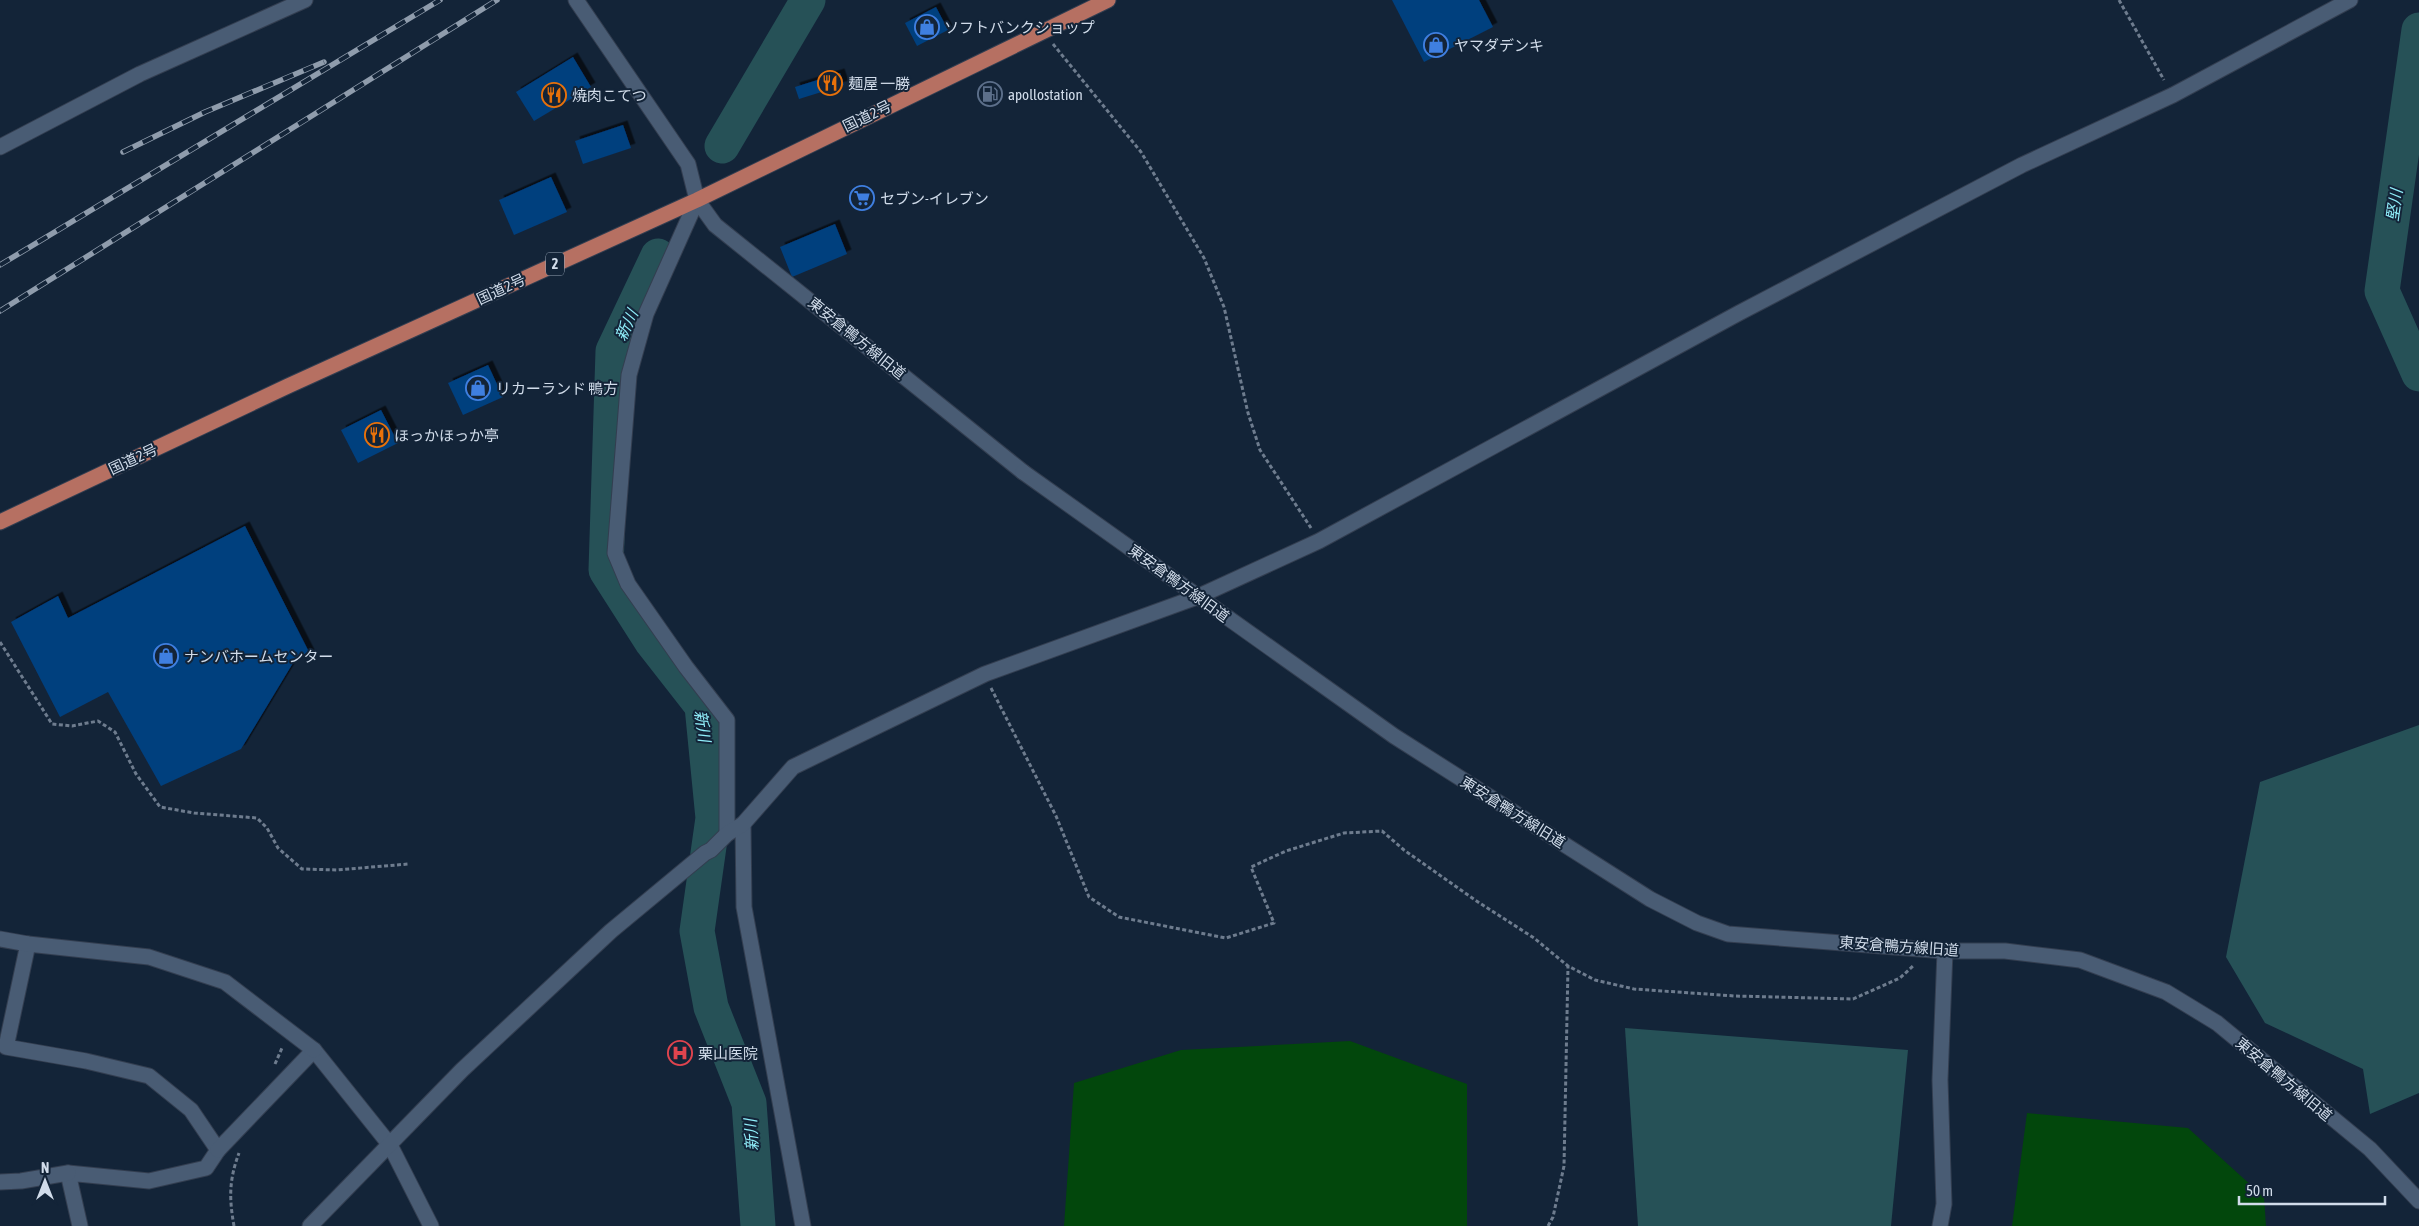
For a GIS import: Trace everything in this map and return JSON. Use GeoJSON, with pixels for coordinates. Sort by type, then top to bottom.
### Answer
{"type":"FeatureCollection","features":[{"type":"Feature","properties":{"kind":"highway","name":"国道2号"},"geometry":{"type":"LineString","coordinates":[[0,522],[288,386],[696,200],[1108,0]]}},
{"type":"Feature","properties":{"kind":"street"},"geometry":{"type":"LineString","coordinates":[[0,147],[140,74],[305,0]]}},
{"type":"Feature","properties":{"kind":"street"},"geometry":{"type":"LineString","coordinates":[[576,0],[688,164],[696,200],[646,314],[629,375],[615,553],[628,584],[686,667],[727,720],[727,834]]}},
{"type":"Feature","properties":{"kind":"street"},"geometry":{"type":"LineString","coordinates":[[310,1226],[462,1070],[611,931],[711,850],[727,834],[743,824],[793,767],[984,674],[1197,597],[1319,541],[1757,304],[2022,165],[2172,95],[2350,0]]}},
{"type":"Feature","properties":{"kind":"street","name":"東安倉鴨方線旧道"},"geometry":{"type":"LineString","coordinates":[[696,200],[715,225],[1023,472],[1394,736],[1650,899],[1697,923],[1728,934],[1938,950],[2005,951],[2080,960],[2166,992],[2217,1023],[2370,1149],[2419,1201]]}},
{"type":"Feature","properties":{"kind":"street"},"geometry":{"type":"LineString","coordinates":[[743,824],[744,906],[803,1226]]}},
{"type":"Feature","properties":{"kind":"street"},"geometry":{"type":"LineString","coordinates":[[0,939],[28,944],[149,957],[224,982],[314,1050],[390,1145],[431,1226]]}},
{"type":"Feature","properties":{"kind":"street"},"geometry":{"type":"LineString","coordinates":[[28,944],[6,1047],[86,1060],[149,1076],[191,1110],[218,1150]]}},
{"type":"Feature","properties":{"kind":"street"},"geometry":{"type":"LineString","coordinates":[[1938,950],[1944,1204],[1940,1226]]}},
{"type":"Feature","properties":{"kind":"street"},"geometry":{"type":"LineString","coordinates":[[0,1182],[21,1181],[68,1173],[149,1181],[206,1168],[218,1150],[314,1050]]}},
{"type":"Feature","properties":{"kind":"street"},"geometry":{"type":"LineString","coordinates":[[68,1173],[80,1226]]}},
{"type":"Feature","properties":{"kind":"path"},"geometry":{"type":"LineString","coordinates":[[2119,0],[2172,95]]}},
{"type":"Feature","properties":{"kind":"path"},"geometry":{"type":"LineString","coordinates":[[1042,31],[1142,152],[1204,258],[1224,307],[1248,413],[1260,450],[1319,541]]}},
{"type":"Feature","properties":{"kind":"path"},"geometry":{"type":"LineString","coordinates":[[0,642],[52,724],[72,726],[98,721],[115,732],[136,774],[160,807],[194,813],[257,818],[267,828],[278,848],[302,869],[338,870],[408,864]]}},
{"type":"Feature","properties":{"kind":"path"},"geometry":{"type":"LineString","coordinates":[[984,674],[1056,816],[1089,897],[1119,917],[1226,938],[1274,923],[1251,867],[1286,851],[1344,833],[1382,831],[1404,850],[1475,900],[1534,938],[1568,966],[1595,980],[1634,988],[1735,996],[1853,999],[1900,978],[1938,950]]}},
{"type":"Feature","properties":{"kind":"path"},"geometry":{"type":"LineString","coordinates":[[1548,1226],[1553,1217],[1564,1166],[1568,966]]}},
{"type":"Feature","properties":{"kind":"green space"},"geometry":{"type":"Polygon","coordinates":[[[1350,1041],[1467,1084],[1467,1226],[1064,1226],[1074,1083],[1181,1050],[1350,1041]]]}},
{"type":"Feature","properties":{"kind":"green space"},"geometry":{"type":"Polygon","coordinates":[[[2027,1113],[2188,1128],[2264,1197],[2266,1226],[2012,1226],[2027,1113]]]}},
{"type":"Feature","properties":{"kind":"shaded area"},"geometry":{"type":"Polygon","coordinates":[[[2419,725],[2419,1093],[2370,1114],[2363,1069],[2265,1023],[2226,957],[2260,782],[2419,725]]]}},
{"type":"Feature","properties":{"kind":"shaded area"},"geometry":{"type":"Polygon","coordinates":[[[1625,1028],[1908,1050],[1891,1226],[1638,1226],[1625,1028]]]}},
{"type":"Feature","properties":{"kind":"building","name":"ヤマダデンキ"},"geometry":{"type":"Polygon","coordinates":[[[1392,0],[1479,0],[1493,27],[1424,62],[1392,0]]]}},
{"type":"Feature","properties":{"kind":"building","name":"ソフトバンクショップ"},"geometry":{"type":"Polygon","coordinates":[[[936,7],[948,30],[917,46],[905,23],[936,7]]]}},
{"type":"Feature","properties":{"kind":"building"},"geometry":{"type":"Polygon","coordinates":[[[573,57],[591,87],[534,121],[516,92],[573,57]]]}},
{"type":"Feature","properties":{"kind":"building"},"geometry":{"type":"Polygon","coordinates":[[[840,73],[844,85],[799,99],[795,87],[840,73]]]}},
{"type":"Feature","properties":{"kind":"building"},"geometry":{"type":"Polygon","coordinates":[[[623,125],[631,148],[583,164],[575,141],[623,125]]]}},
{"type":"Feature","properties":{"kind":"building"},"geometry":{"type":"Polygon","coordinates":[[[551,177],[567,212],[514,235],[499,200],[551,177]]]}},
{"type":"Feature","properties":{"kind":"building"},"geometry":{"type":"Polygon","coordinates":[[[835,224],[847,254],[792,277],[780,247],[835,224]]]}},
{"type":"Feature","properties":{"kind":"building"},"geometry":{"type":"Polygon","coordinates":[[[488,365],[503,397],[463,415],[448,383],[488,365]]]}},
{"type":"Feature","properties":{"kind":"building"},"geometry":{"type":"Polygon","coordinates":[[[381,410],[398,443],[358,463],[341,430],[381,410]]]}},
{"type":"Feature","properties":{"kind":"building","name":"ナンバホームセンター"},"geometry":{"type":"Polygon","coordinates":[[[245,526],[310,654],[296,658],[241,749],[161,786],[108,692],[60,717],[11,622],[58,596],[68,618],[245,526]]]}},
{"type":"Feature","properties":{"kind":"waterway","name":"新川"},"geometry":{"type":"LineString","coordinates":[[722,146],[808,0]]}},
{"type":"Feature","properties":{"kind":"waterway","name":"堅川"},"geometry":{"type":"LineString","coordinates":[[2419,30],[2382,291],[2419,374]]}},
{"type":"Feature","properties":{"kind":"waterway","name":"新川"},"geometry":{"type":"LineString","coordinates":[[658,256],[613,351],[606,570],[652,642],[702,706],[713,818],[697,931],[711,1007],[749,1103],[758,1226]]}},
{"type":"Feature","properties":{"kind":"railway"},"geometry":{"type":"LineString","coordinates":[[0,265],[440,0]]}},
{"type":"Feature","properties":{"kind":"railway"},"geometry":{"type":"LineString","coordinates":[[0,311],[497,0]]}},
{"type":"Feature","properties":{"kind":"railway"},"geometry":{"type":"LineString","coordinates":[[123,152],[205,112],[324,62]]}},
{"type":"Feature","properties":{"kind":"place","name":"ソフトバンクショップ"},"geometry":{"type":"Point","coordinates":[927,27]}},
{"type":"Feature","properties":{"kind":"place","name":"ヤマダデンキ"},"geometry":{"type":"Point","coordinates":[1436,45]}},
{"type":"Feature","properties":{"kind":"place","name":"麺屋 一勝"},"geometry":{"type":"Point","coordinates":[830,83]}},
{"type":"Feature","properties":{"kind":"place","name":"apollostation"},"geometry":{"type":"Point","coordinates":[990,94]}},
{"type":"Feature","properties":{"kind":"place","name":"焼肉こてつ"},"geometry":{"type":"Point","coordinates":[554,95]}},
{"type":"Feature","properties":{"kind":"place","name":"セブン-イレブン"},"geometry":{"type":"Point","coordinates":[862,198]}},
{"type":"Feature","properties":{"kind":"place","name":"リカーランド 鴨方"},"geometry":{"type":"Point","coordinates":[478,388]}},
{"type":"Feature","properties":{"kind":"place","name":"ほっかほっか亭"},"geometry":{"type":"Point","coordinates":[377,435]}},
{"type":"Feature","properties":{"kind":"place","name":"ナンバホームセンター"},"geometry":{"type":"Point","coordinates":[166,656]}},
{"type":"Feature","properties":{"kind":"place","name":"栗山医院"},"geometry":{"type":"Point","coordinates":[680,1053]}}]}
